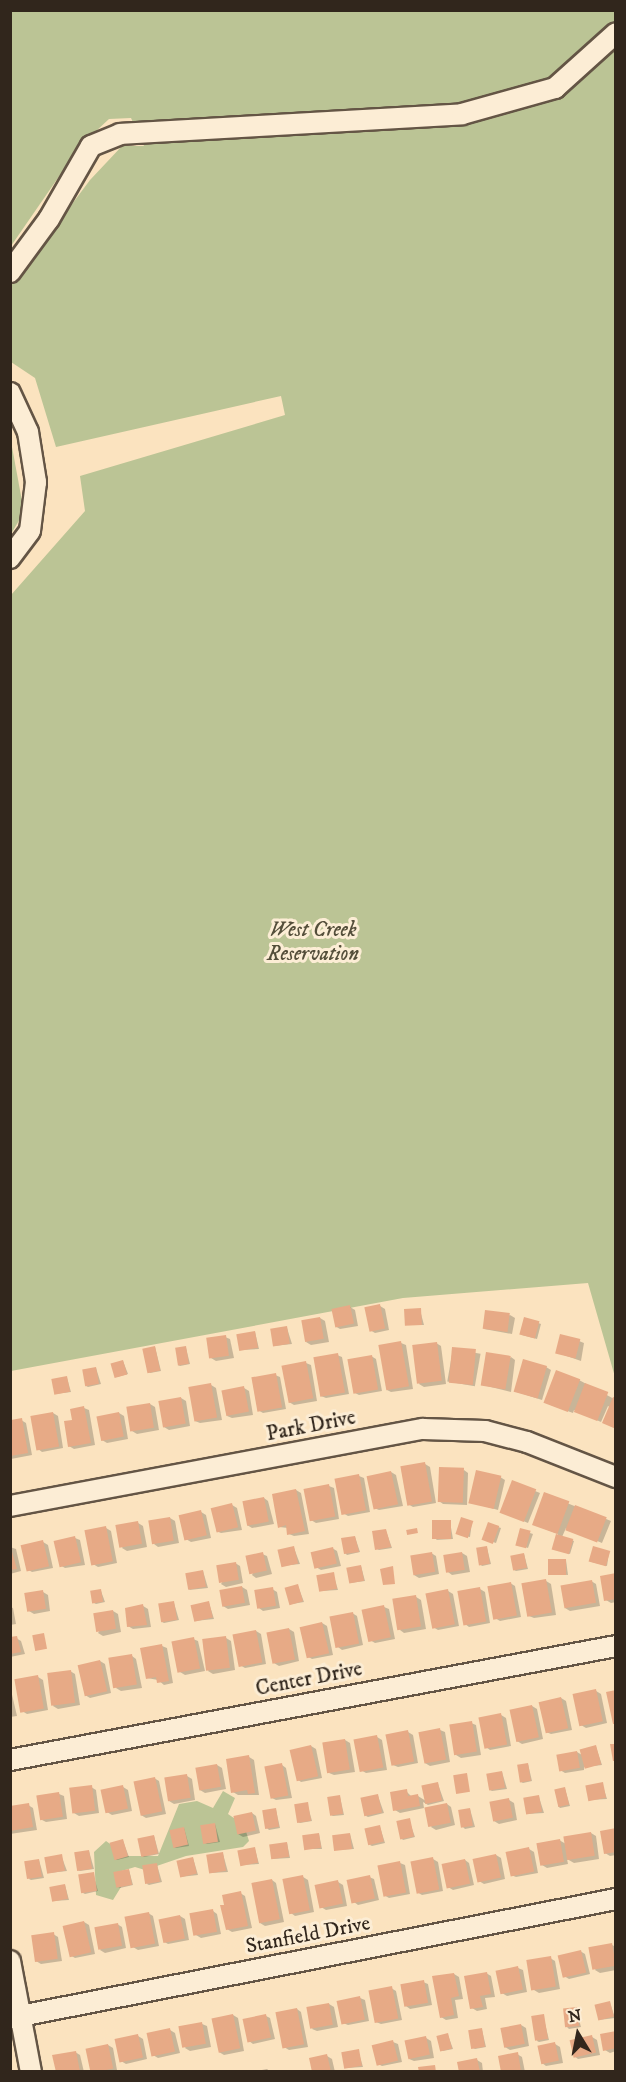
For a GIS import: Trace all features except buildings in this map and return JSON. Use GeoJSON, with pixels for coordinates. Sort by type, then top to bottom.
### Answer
{"type":"FeatureCollection","features":[{"type":"Feature","properties":{"kind":"street"},"geometry":{"type":"LineString","coordinates":[[10,272],[49,219],[91,146],[120,134],[462,114],[555,88],[615,33]]}},
{"type":"Feature","properties":{"kind":"street"},"geometry":{"type":"LineString","coordinates":[[10,393],[28,432],[36,482],[30,531],[10,558]]}},
{"type":"Feature","properties":{"kind":"street","name":"Park Drive"},"geometry":{"type":"LineString","coordinates":[[10,1506],[423,1429],[485,1431],[527,1442],[615,1477]]}},
{"type":"Feature","properties":{"kind":"street","name":"Center Drive"},"geometry":{"type":"LineString","coordinates":[[10,1760],[615,1646]]}},
{"type":"Feature","properties":{"kind":"street","name":"Stanfield Drive"},"geometry":{"type":"LineString","coordinates":[[16,2017],[615,1899]]}},
{"type":"Feature","properties":{"kind":"street"},"geometry":{"type":"LineString","coordinates":[[10,1961],[16,2017],[31,2072]]}},
{"type":"Feature","properties":{"kind":"green space","name":"West Creek Reservation"},"geometry":{"type":"Polygon","coordinates":[[[11,11],[615,11],[615,1377],[588,1283],[403,1298],[11,1371],[11,595],[85,511],[80,476],[285,415],[281,396],[56,447],[35,378],[11,362],[10,287],[90,180],[122,146],[144,146],[131,118],[109,119],[80,146],[11,246],[11,11]]]}},
{"type":"Feature","properties":{"kind":"green space"},"geometry":{"type":"Polygon","coordinates":[[[10,436],[24,512],[11,534],[10,534],[10,436]]]}},
{"type":"Feature","properties":{"kind":"green space"},"geometry":{"type":"Polygon","coordinates":[[[223,1791],[235,1798],[228,1814],[244,1825],[249,1841],[243,1847],[186,1856],[145,1870],[135,1867],[115,1873],[121,1887],[113,1900],[96,1895],[94,1852],[106,1841],[127,1856],[158,1856],[179,1804],[197,1801],[213,1808],[223,1791]]]}}]}
